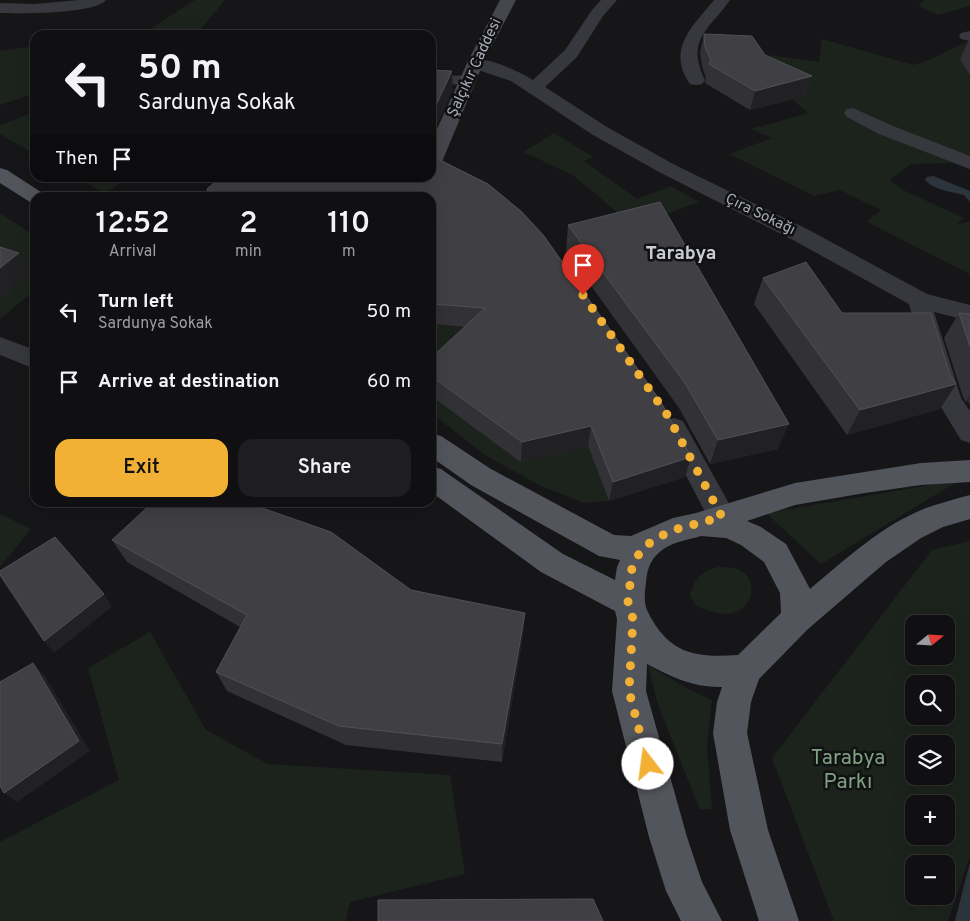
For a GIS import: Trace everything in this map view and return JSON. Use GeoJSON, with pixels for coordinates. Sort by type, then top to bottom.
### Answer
{"type":"FeatureCollection","features":[{"type":"Feature","properties":{"kind":"main road","name":"Şalçıkır Caddesi"},"geometry":{"type":"LineString","coordinates":[[436,162],[471,72],[508,0]]}},
{"type":"Feature","properties":{"kind":"main road"},"geometry":{"type":"LineString","coordinates":[[0,174],[30,193]]}},
{"type":"Feature","properties":{"kind":"main road"},"geometry":{"type":"LineString","coordinates":[[436,446],[480,476],[610,547],[633,549],[673,530],[709,521],[795,494],[921,474],[970,471]]}},
{"type":"Feature","properties":{"kind":"main road"},"geometry":{"type":"LineString","coordinates":[[436,481],[552,563],[631,610],[654,651],[680,665],[709,672],[745,670]]}},
{"type":"Feature","properties":{"kind":"main road"},"geometry":{"type":"LineString","coordinates":[[779,921],[749,830],[730,733],[734,702],[745,670],[797,619],[875,553],[911,529],[935,518],[970,508]]}},
{"type":"Feature","properties":{"kind":"main road"},"geometry":{"type":"LineString","coordinates":[[709,521],[729,526],[751,536],[775,553],[796,592],[797,619]]}},
{"type":"Feature","properties":{"kind":"main road"},"geometry":{"type":"LineString","coordinates":[[653,540],[640,552],[632,567],[629,691],[668,838],[686,891],[702,921]]}},
{"type":"Feature","properties":{"kind":"street"},"geometry":{"type":"LineString","coordinates":[[0,8],[14,10],[39,8],[98,0]]}},
{"type":"Feature","properties":{"kind":"street"},"geometry":{"type":"LineString","coordinates":[[534,88],[571,53],[597,13],[609,0]]}},
{"type":"Feature","properties":{"kind":"street"},"geometry":{"type":"LineString","coordinates":[[696,80],[689,68],[687,56],[690,40],[722,0]]}},
{"type":"Feature","properties":{"kind":"street","name":"Çıra Sokağı"},"geometry":{"type":"LineString","coordinates":[[436,79],[471,72],[517,77],[600,131],[668,169],[801,235],[919,300],[970,313]]}},
{"type":"Feature","properties":{"kind":"street"},"geometry":{"type":"LineString","coordinates":[[854,112],[886,130],[970,164]]}},
{"type":"Feature","properties":{"kind":"street"},"geometry":{"type":"LineString","coordinates":[[919,300],[948,399],[970,433]]}},
{"type":"Feature","properties":{"kind":"street"},"geometry":{"type":"LineString","coordinates":[[0,345],[30,358]]}},
{"type":"Feature","properties":{"kind":"street"},"geometry":{"type":"LineString","coordinates":[[662,408],[709,521]]}},
{"type":"Feature","properties":{"kind":"green space"},"geometry":{"type":"Polygon","coordinates":[[[195,0],[225,0],[200,30],[147,30],[195,0]]]}},
{"type":"Feature","properties":{"kind":"green space"},"geometry":{"type":"Polygon","coordinates":[[[925,0],[970,0],[970,6],[938,15],[918,5],[925,0]]]}},
{"type":"Feature","properties":{"kind":"green space"},"geometry":{"type":"Polygon","coordinates":[[[822,39],[913,65],[932,59],[970,40],[970,170],[954,163],[911,164],[890,180],[903,190],[964,218],[957,224],[970,222],[970,274],[867,222],[881,210],[840,190],[814,196],[729,154],[772,138],[751,129],[808,113],[793,100],[810,93],[784,79],[774,69],[770,55],[819,62],[822,39]]]}},
{"type":"Feature","properties":{"kind":"green space"},"geometry":{"type":"Polygon","coordinates":[[[30,47],[30,98],[27,96],[0,105],[0,51],[30,47]]]}},
{"type":"Feature","properties":{"kind":"green space"},"geometry":{"type":"Polygon","coordinates":[[[30,114],[30,151],[0,134],[0,125],[30,114]]]}},
{"type":"Feature","properties":{"kind":"green space"},"geometry":{"type":"Polygon","coordinates":[[[554,133],[593,157],[584,161],[637,199],[671,186],[699,202],[634,226],[574,176],[524,152],[554,133]]]}},
{"type":"Feature","properties":{"kind":"green space"},"geometry":{"type":"Polygon","coordinates":[[[84,182],[123,182],[106,192],[84,182]]]}},
{"type":"Feature","properties":{"kind":"green space"},"geometry":{"type":"Polygon","coordinates":[[[0,213],[30,233],[30,294],[0,319],[0,213]]]}},
{"type":"Feature","properties":{"kind":"green space"},"geometry":{"type":"Polygon","coordinates":[[[436,325],[468,328],[436,373],[436,325]]]}},
{"type":"Feature","properties":{"kind":"green space"},"geometry":{"type":"Polygon","coordinates":[[[436,400],[521,461],[588,446],[609,501],[584,503],[537,484],[485,455],[436,417],[436,400]]]}},
{"type":"Feature","properties":{"kind":"green space"},"geometry":{"type":"Polygon","coordinates":[[[960,480],[821,564],[766,513],[960,480]]]}},
{"type":"Feature","properties":{"kind":"green space"},"geometry":{"type":"Polygon","coordinates":[[[0,514],[31,529],[0,567],[0,514]]]}},
{"type":"Feature","properties":{"kind":"green space","name":"Tarabya Parkı"},"geometry":{"type":"Polygon","coordinates":[[[970,541],[970,856],[955,900],[955,855],[905,855],[905,905],[953,905],[948,921],[834,921],[772,758],[932,550],[970,541]]]}},
{"type":"Feature","properties":{"kind":"green space"},"geometry":{"type":"Polygon","coordinates":[[[718,567],[741,571],[750,582],[751,594],[749,600],[745,606],[733,613],[722,614],[703,609],[695,604],[690,595],[699,576],[718,567]]]}},
{"type":"Feature","properties":{"kind":"green space"},"geometry":{"type":"Polygon","coordinates":[[[150,632],[206,730],[268,764],[450,775],[465,874],[350,902],[346,921],[0,921],[0,842],[119,780],[88,668],[150,632]]]}},
{"type":"Feature","properties":{"kind":"green space"},"geometry":{"type":"Polygon","coordinates":[[[648,665],[688,689],[712,700],[707,746],[712,809],[700,810],[658,705],[648,665]]]}},
{"type":"Feature","properties":{"kind":"shaded area"},"geometry":{"type":"Polygon","coordinates":[[[933,176],[970,191],[970,202],[964,195],[938,189],[925,180],[927,177],[933,176]]]}},
{"type":"Feature","properties":{"kind":"shaded area"},"geometry":{"type":"Polygon","coordinates":[[[970,862],[970,921],[955,921],[970,862]]]}},
{"type":"Feature","properties":{"kind":"building"},"geometry":{"type":"Polygon","coordinates":[[[704,34],[752,36],[765,55],[812,76],[755,91],[709,64],[711,60],[705,47],[704,34]]]}},
{"type":"Feature","properties":{"kind":"building"},"geometry":{"type":"Polygon","coordinates":[[[436,70],[452,71],[436,104],[436,70]]]}},
{"type":"Feature","properties":{"kind":"building"},"geometry":{"type":"Polygon","coordinates":[[[436,158],[488,184],[522,212],[544,236],[661,402],[691,457],[613,482],[591,426],[522,442],[436,380],[436,353],[485,308],[436,304],[436,192],[208,192],[207,189],[215,182],[436,182],[436,158]]]}},
{"type":"Feature","properties":{"kind":"building"},"geometry":{"type":"Polygon","coordinates":[[[660,202],[789,424],[718,440],[685,383],[568,225],[660,202]]]}},
{"type":"Feature","properties":{"kind":"building"},"geometry":{"type":"Polygon","coordinates":[[[0,247],[19,253],[0,268],[0,247]]]}},
{"type":"Feature","properties":{"kind":"building"},"geometry":{"type":"Polygon","coordinates":[[[806,262],[842,313],[931,313],[950,375],[956,384],[860,410],[763,278],[806,262]]]}},
{"type":"Feature","properties":{"kind":"building"},"geometry":{"type":"Polygon","coordinates":[[[959,313],[970,314],[970,346],[959,313]]]}},
{"type":"Feature","properties":{"kind":"building"},"geometry":{"type":"Polygon","coordinates":[[[148,507],[259,507],[331,532],[411,590],[525,613],[502,744],[339,726],[216,672],[247,615],[112,540],[148,507]]]}},
{"type":"Feature","properties":{"kind":"building"},"geometry":{"type":"Polygon","coordinates":[[[55,537],[104,594],[44,641],[0,575],[0,571],[55,537]]]}},
{"type":"Feature","properties":{"kind":"building"},"geometry":{"type":"Polygon","coordinates":[[[33,663],[79,741],[4,793],[0,786],[0,682],[33,663]]]}},
{"type":"Feature","properties":{"kind":"building"},"geometry":{"type":"Polygon","coordinates":[[[593,899],[603,921],[378,921],[378,900],[593,899]]]}},
{"type":"Feature","properties":{"kind":"district","name":"Tarabya"},"geometry":{"type":"Point","coordinates":[681,254]}},
{"type":"Feature","properties":{"kind":"route"},"geometry":{"type":"LineString","coordinates":[[583,295],[668,416],[722,517],[673,530],[653,540],[640,552],[632,567],[628,602],[633,619],[629,691],[648,764]]}}]}
